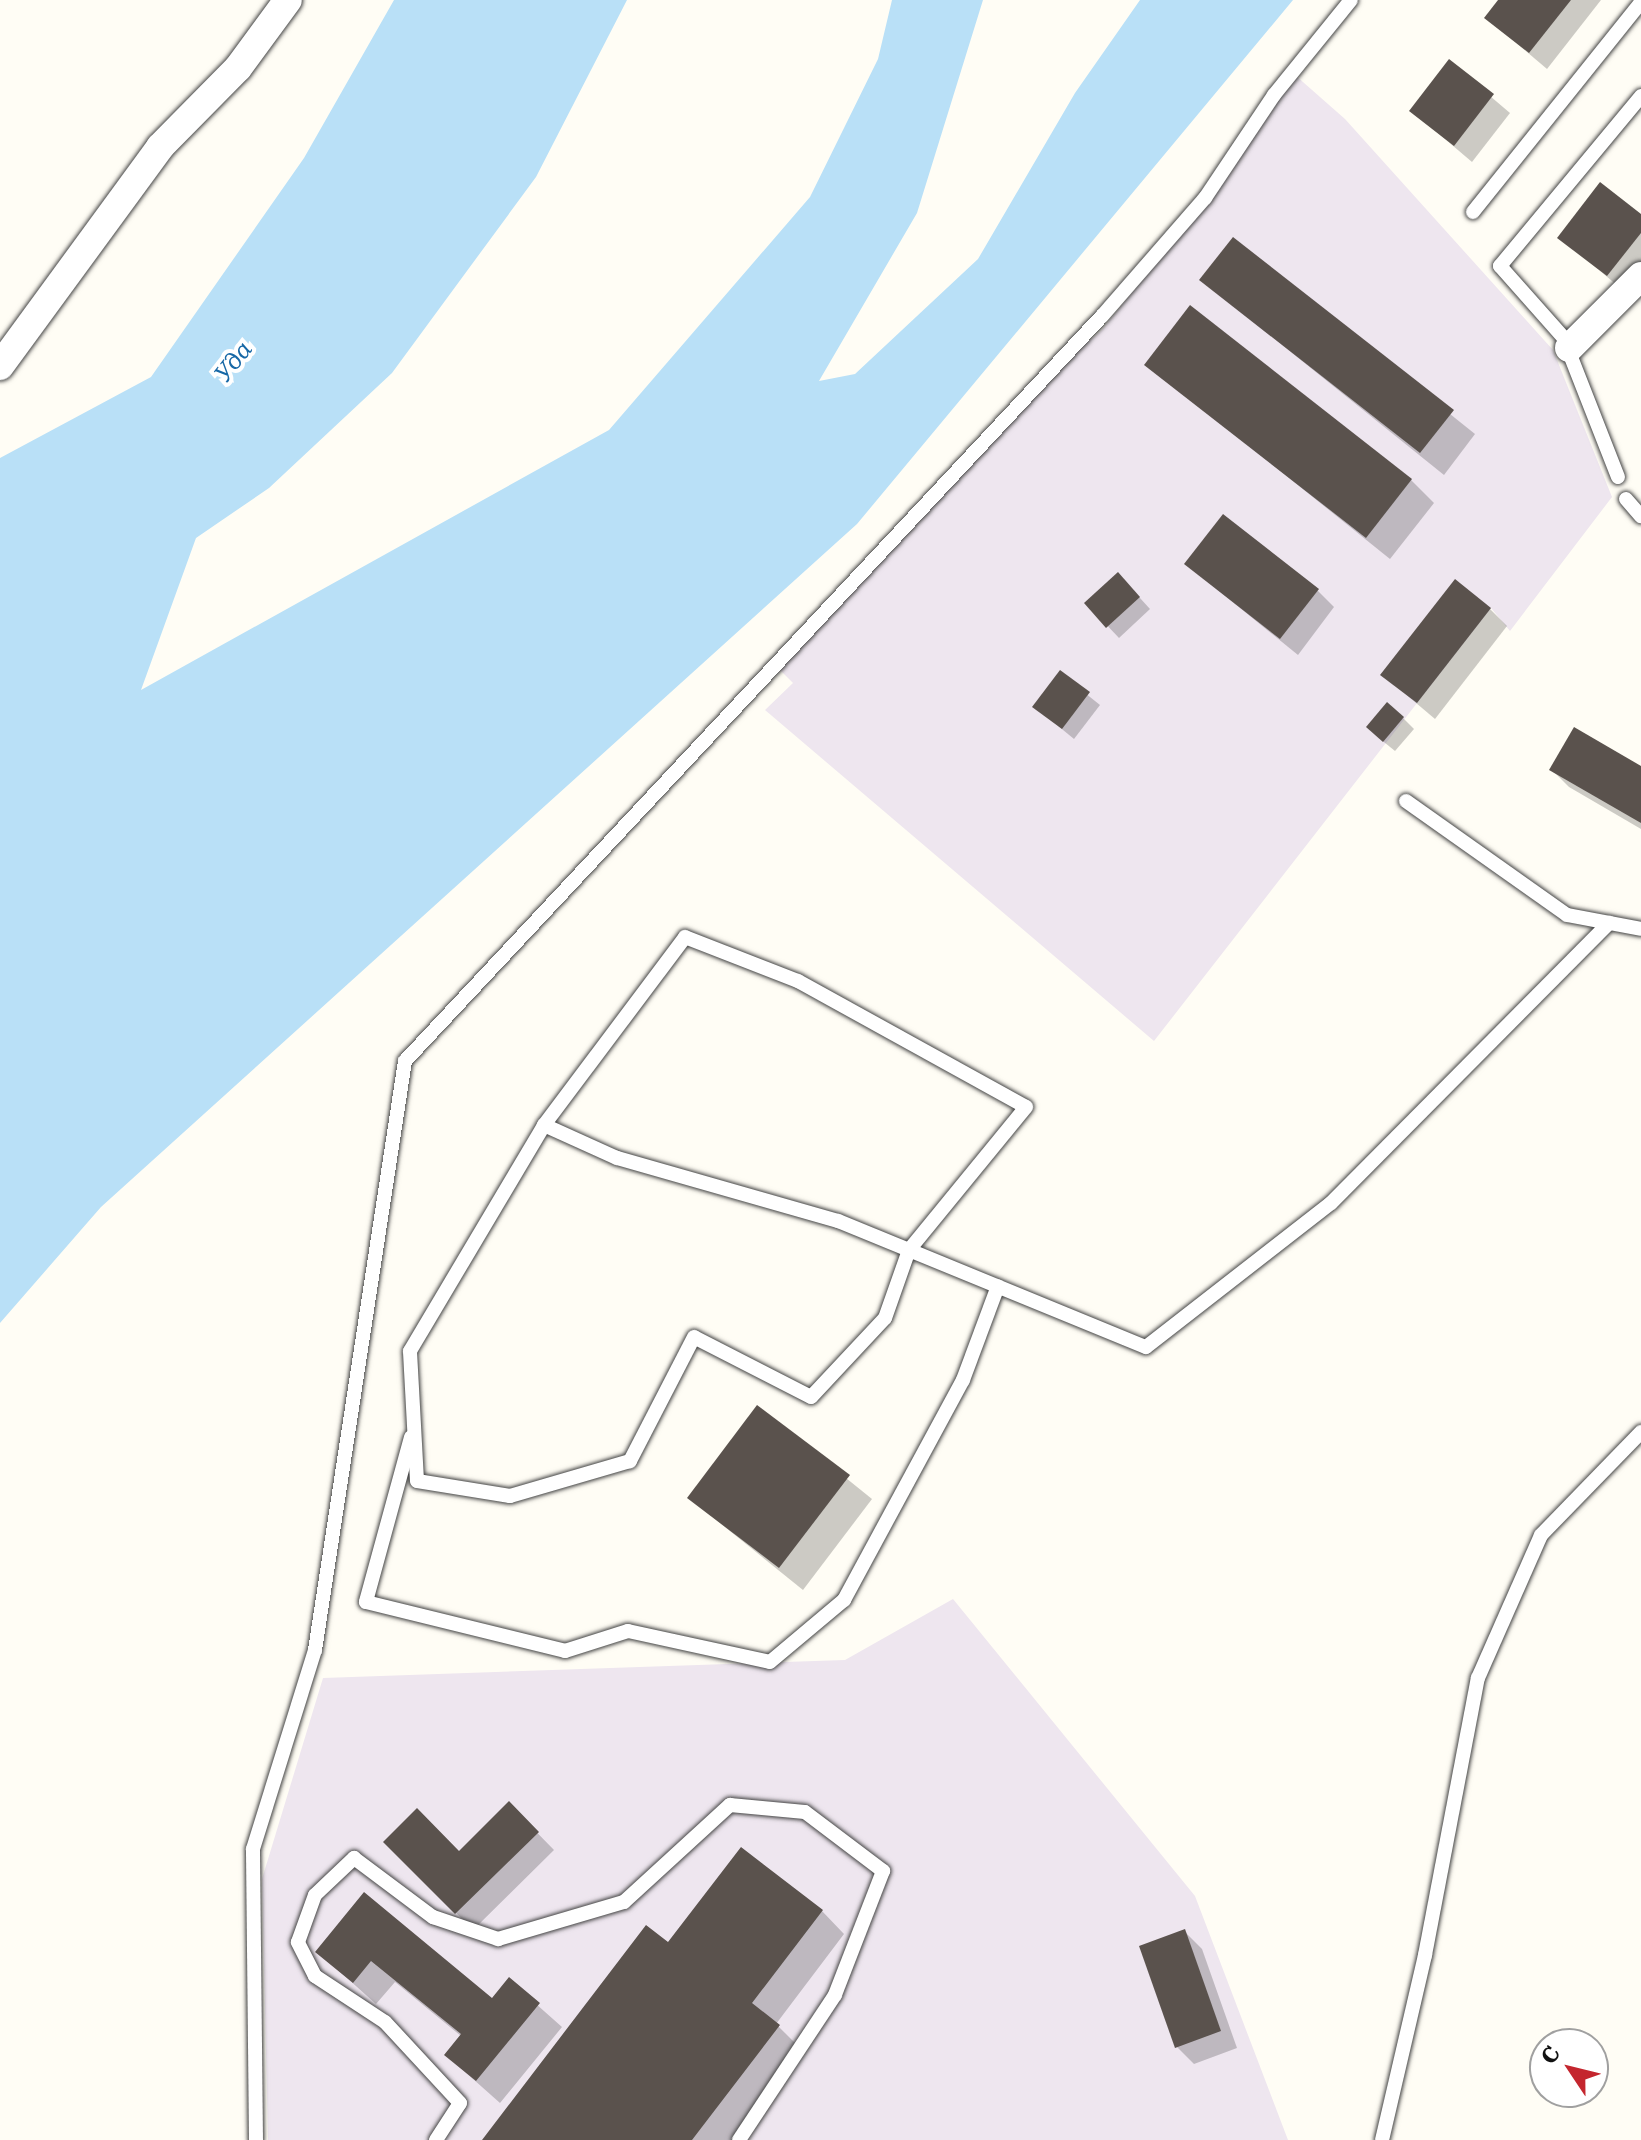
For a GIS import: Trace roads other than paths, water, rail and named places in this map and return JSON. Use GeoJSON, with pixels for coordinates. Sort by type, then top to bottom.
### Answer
{"type":"FeatureCollection","features":[{"type":"Feature","properties":{"kind":"street"},"geometry":{"type":"LineString","coordinates":[[0,366],[160,147],[238,68],[288,0]]}},
{"type":"Feature","properties":{"kind":"street"},"geometry":{"type":"LineString","coordinates":[[1569,348],[1641,276]]}},
{"type":"Feature","properties":{"kind":"lane"},"geometry":{"type":"LineString","coordinates":[[256,2140],[253,1849],[315,1650],[405,1061],[1102,316],[1205,198],[1274,95],[1351,0]]}},
{"type":"Feature","properties":{"kind":"lane"},"geometry":{"type":"LineString","coordinates":[[1473,212],[1641,2]]}},
{"type":"Feature","properties":{"kind":"lane"},"geometry":{"type":"LineString","coordinates":[[1618,477],[1569,348],[1500,266],[1641,96]]}},
{"type":"Feature","properties":{"kind":"lane"},"geometry":{"type":"LineString","coordinates":[[1626,499],[1641,516]]}},
{"type":"Feature","properties":{"kind":"lane"},"geometry":{"type":"LineString","coordinates":[[1406,801],[1567,915],[1641,929]]}},
{"type":"Feature","properties":{"kind":"lane"},"geometry":{"type":"LineString","coordinates":[[544,1125],[617,1158],[838,1221],[1146,1347],[1331,1203],[1609,923]]}},
{"type":"Feature","properties":{"kind":"lane"},"geometry":{"type":"LineString","coordinates":[[685,937],[798,981],[1026,1107],[909,1250],[885,1318],[811,1397],[694,1337],[630,1461],[510,1496],[417,1481],[410,1351],[544,1125],[685,937]]}},
{"type":"Feature","properties":{"kind":"lane"},"geometry":{"type":"LineString","coordinates":[[414,1425],[366,1602],[565,1651],[628,1631],[770,1662],[844,1600],[963,1380],[998,1286]]}},
{"type":"Feature","properties":{"kind":"lane"},"geometry":{"type":"LineString","coordinates":[[1382,2140],[1425,1955],[1478,1678],[1541,1535],[1641,1432]]}},
{"type":"Feature","properties":{"kind":"lane"},"geometry":{"type":"LineString","coordinates":[[436,2140],[460,2103],[385,2022],[315,1976],[298,1942],[315,1895],[354,1858],[433,1917],[498,1939],[624,1902],[730,1805],[805,1812],[883,1871],[835,1995],[739,2140]]}},
{"type":"Feature","properties":{"kind":"water","name":"Уда"},"geometry":{"type":"Polygon","coordinates":[[[394,0],[627,0],[536,177],[392,373],[269,488],[196,538],[141,690],[609,430],[810,197],[878,59],[892,0],[983,0],[917,213],[819,381],[855,374],[978,259],[1075,93],[1140,0],[1293,0],[857,524],[101,1207],[0,1323],[0,458],[151,377],[304,158],[394,0]]]}}]}
